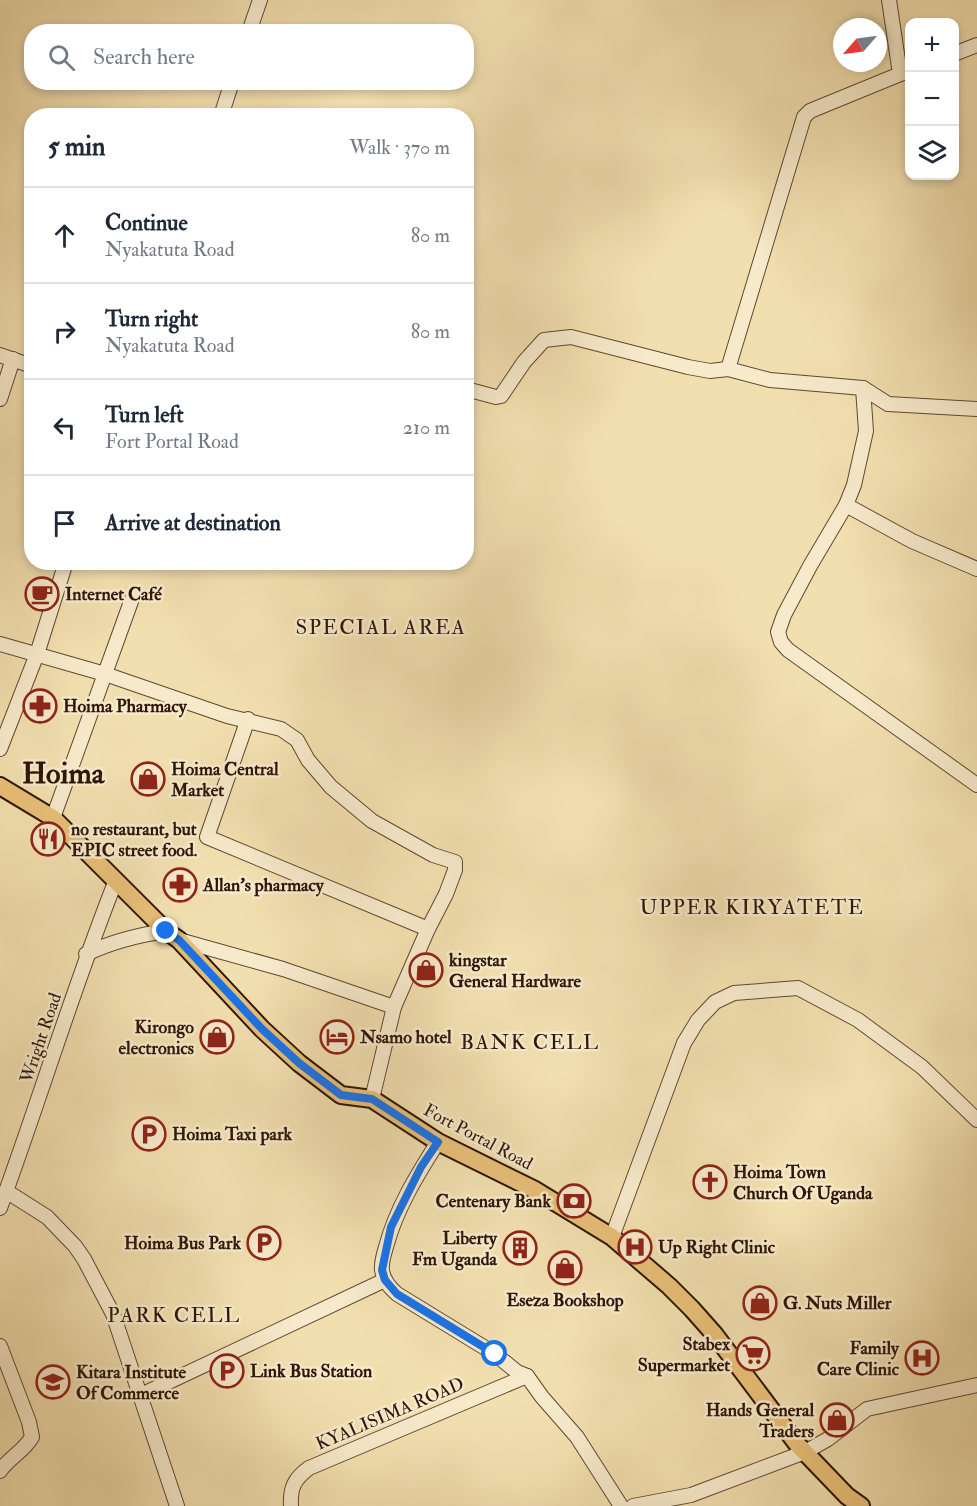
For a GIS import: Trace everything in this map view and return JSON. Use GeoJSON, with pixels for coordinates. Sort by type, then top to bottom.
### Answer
{"type":"FeatureCollection","features":[{"type":"Feature","properties":{"kind":"main road","name":"Fort Portal Road"},"geometry":{"type":"LineString","coordinates":[[0,786],[53,818],[262,1029],[299,1063],[341,1095],[372,1099],[438,1142],[535,1190],[612,1237],[692,1309],[715,1335],[805,1452],[847,1496],[861,1506]]}},
{"type":"Feature","properties":{"kind":"street"},"geometry":{"type":"LineString","coordinates":[[252,24],[260,0]]}},
{"type":"Feature","properties":{"kind":"street"},"geometry":{"type":"LineString","coordinates":[[728,369],[804,117],[810,111],[905,72],[889,0]]}},
{"type":"Feature","properties":{"kind":"street"},"geometry":{"type":"LineString","coordinates":[[959,52],[977,45]]}},
{"type":"Feature","properties":{"kind":"street"},"geometry":{"type":"LineString","coordinates":[[224,108],[229,90]]}},
{"type":"Feature","properties":{"kind":"street"},"geometry":{"type":"LineString","coordinates":[[474,391],[496,398],[501,396],[524,362],[544,340],[571,337],[688,368],[710,371],[728,369],[770,380],[863,388],[888,404],[977,409]]}},
{"type":"Feature","properties":{"kind":"street"},"geometry":{"type":"LineString","coordinates":[[0,399],[7,357],[24,363]]}},
{"type":"Feature","properties":{"kind":"street"},"geometry":{"type":"LineString","coordinates":[[863,388],[866,431],[854,485],[846,505],[784,615],[778,632],[781,642],[788,650],[977,785]]}},
{"type":"Feature","properties":{"kind":"street"},"geometry":{"type":"LineString","coordinates":[[846,505],[912,541],[977,569]]}},
{"type":"Feature","properties":{"kind":"street"},"geometry":{"type":"LineString","coordinates":[[0,748],[38,654],[64,570]]}},
{"type":"Feature","properties":{"kind":"street"},"geometry":{"type":"LineString","coordinates":[[53,818],[134,596]]}},
{"type":"Feature","properties":{"kind":"street"},"geometry":{"type":"LineString","coordinates":[[0,644],[105,674],[226,716],[248,719],[281,729],[297,740],[309,760],[331,787],[372,821],[433,855],[455,862],[446,894],[394,1007],[372,1099]]}},
{"type":"Feature","properties":{"kind":"street"},"geometry":{"type":"LineString","coordinates":[[248,719],[207,837],[428,929]]}},
{"type":"Feature","properties":{"kind":"street","name":"Wright Road"},"geometry":{"type":"LineString","coordinates":[[0,1208],[43,1088],[86,954],[116,880]]}},
{"type":"Feature","properties":{"kind":"street"},"geometry":{"type":"LineString","coordinates":[[86,954],[107,945],[146,934],[172,936],[282,969],[394,1007]]}},
{"type":"Feature","properties":{"kind":"street"},"geometry":{"type":"LineString","coordinates":[[612,1237],[684,1043],[698,1020],[715,1002],[734,993],[798,988],[858,1020],[922,1067],[977,1120]]}},
{"type":"Feature","properties":{"kind":"street"},"geometry":{"type":"LineString","coordinates":[[438,1142],[421,1167],[391,1227],[383,1259],[382,1270],[385,1280],[397,1294],[495,1354],[517,1372],[527,1376],[577,1437],[621,1506]]}},
{"type":"Feature","properties":{"kind":"street"},"geometry":{"type":"LineString","coordinates":[[6,1191],[47,1217],[75,1246],[84,1259],[113,1314],[177,1506]]}},
{"type":"Feature","properties":{"kind":"street"},"geometry":{"type":"LineString","coordinates":[[141,1395],[385,1280]]}},
{"type":"Feature","properties":{"kind":"street"},"geometry":{"type":"LineString","coordinates":[[0,1346],[29,1422],[32,1437],[0,1471]]}},
{"type":"Feature","properties":{"kind":"street","name":"KYALISIMA ROAD"},"geometry":{"type":"LineString","coordinates":[[291,1506],[290,1493],[294,1481],[309,1468],[527,1376]]}},
{"type":"Feature","properties":{"kind":"street"},"geometry":{"type":"LineString","coordinates":[[633,1506],[691,1494],[805,1452],[828,1439],[867,1409],[977,1385]]}},
{"type":"Feature","properties":{"kind":"place","name":"Internet Café"},"geometry":{"type":"Point","coordinates":[42,594]}},
{"type":"Feature","properties":{"kind":"place","name":"Hoima Pharmacy"},"geometry":{"type":"Point","coordinates":[40,706]}},
{"type":"Feature","properties":{"kind":"place","name":"Hoima Central Market"},"geometry":{"type":"Point","coordinates":[148,779]}},
{"type":"Feature","properties":{"kind":"place","name":"no restaurant, but EPIC street food."},"geometry":{"type":"Point","coordinates":[48,839]}},
{"type":"Feature","properties":{"kind":"place","name":"Allan’s pharmacy"},"geometry":{"type":"Point","coordinates":[180,885]}},
{"type":"Feature","properties":{"kind":"place","name":"kingstar General Hardware"},"geometry":{"type":"Point","coordinates":[426,970]}},
{"type":"Feature","properties":{"kind":"place","name":"Kirongo electronics"},"geometry":{"type":"Point","coordinates":[217,1037]}},
{"type":"Feature","properties":{"kind":"place","name":"Nsamo hotel"},"geometry":{"type":"Point","coordinates":[337,1037]}},
{"type":"Feature","properties":{"kind":"place","name":"Hoima Taxi park"},"geometry":{"type":"Point","coordinates":[149,1134]}},
{"type":"Feature","properties":{"kind":"place","name":"Hoima Town Church Of Uganda"},"geometry":{"type":"Point","coordinates":[710,1182]}},
{"type":"Feature","properties":{"kind":"place","name":"Centenary Bank"},"geometry":{"type":"Point","coordinates":[574,1201]}},
{"type":"Feature","properties":{"kind":"place","name":"Hoima Bus Park"},"geometry":{"type":"Point","coordinates":[264,1243]}},
{"type":"Feature","properties":{"kind":"place","name":"Up Right Clinic"},"geometry":{"type":"Point","coordinates":[635,1247]}},
{"type":"Feature","properties":{"kind":"place","name":"Liberty Fm Uganda"},"geometry":{"type":"Point","coordinates":[520,1248]}},
{"type":"Feature","properties":{"kind":"place","name":"Eseza Bookshop"},"geometry":{"type":"Point","coordinates":[565,1268]}},
{"type":"Feature","properties":{"kind":"place","name":"G. Nuts Miller"},"geometry":{"type":"Point","coordinates":[760,1303]}},
{"type":"Feature","properties":{"kind":"place","name":"Stabex Supermarket"},"geometry":{"type":"Point","coordinates":[753,1354]}},
{"type":"Feature","properties":{"kind":"place","name":"Family Care Clinic"},"geometry":{"type":"Point","coordinates":[922,1358]}},
{"type":"Feature","properties":{"kind":"place","name":"Link Bus Station"},"geometry":{"type":"Point","coordinates":[227,1371]}},
{"type":"Feature","properties":{"kind":"place","name":"Kitara Institute Of Commerce"},"geometry":{"type":"Point","coordinates":[53,1382]}},
{"type":"Feature","properties":{"kind":"place","name":"Hands General Traders"},"geometry":{"type":"Point","coordinates":[837,1420]}},
{"type":"Feature","properties":{"kind":"district","name":"SPECIAL AREA"},"geometry":{"type":"Point","coordinates":[381,627]}},
{"type":"Feature","properties":{"kind":"district","name":"Hoima"},"geometry":{"type":"Point","coordinates":[63,773]}},
{"type":"Feature","properties":{"kind":"district","name":"UPPER KIRYATETE"},"geometry":{"type":"Point","coordinates":[752,907]}},
{"type":"Feature","properties":{"kind":"district","name":"BANK CELL"},"geometry":{"type":"Point","coordinates":[530,1042]}},
{"type":"Feature","properties":{"kind":"district","name":"PARK CELL"},"geometry":{"type":"Point","coordinates":[174,1315]}},
{"type":"Feature","properties":{"kind":"route"},"geometry":{"type":"LineString","coordinates":[[166,931],[179,940],[262,1029],[299,1063],[341,1095],[372,1099],[438,1142],[421,1167],[391,1227],[382,1270],[385,1280],[397,1294],[495,1354]]}}]}
